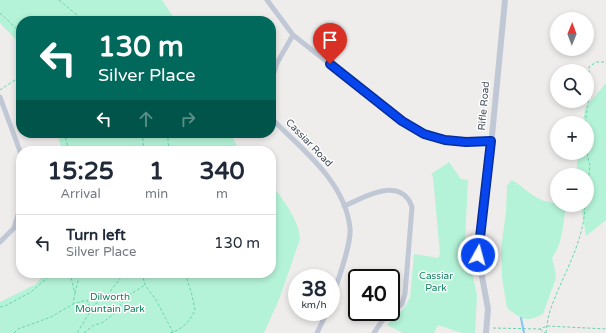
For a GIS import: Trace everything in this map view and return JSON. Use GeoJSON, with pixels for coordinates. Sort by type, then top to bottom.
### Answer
{"type":"FeatureCollection","features":[{"type":"Feature","properties":{"kind":"street"},"geometry":{"type":"LineString","coordinates":[[266,0],[293,35],[402,121],[424,134],[445,140],[466,142],[491,141]]}},
{"type":"Feature","properties":{"kind":"street","name":"Rifle Road"},"geometry":{"type":"LineString","coordinates":[[486,333],[488,309],[478,255],[505,0]]}},
{"type":"Feature","properties":{"kind":"street"},"geometry":{"type":"LineString","coordinates":[[276,67],[293,35]]}},
{"type":"Feature","properties":{"kind":"street"},"geometry":{"type":"LineString","coordinates":[[0,97],[18,146]]}},
{"type":"Feature","properties":{"kind":"street","name":"Cassiar Road"},"geometry":{"type":"LineString","coordinates":[[276,122],[326,173],[340,195],[350,228],[348,245],[340,272]]}},
{"type":"Feature","properties":{"kind":"street"},"geometry":{"type":"LineString","coordinates":[[344,206],[379,191],[389,190],[401,193],[408,198],[412,207],[405,294],[402,304],[384,318],[374,333]]}},
{"type":"Feature","properties":{"kind":"street"},"geometry":{"type":"LineString","coordinates":[[0,242],[14,228],[16,221]]}},
{"type":"Feature","properties":{"kind":"street"},"geometry":{"type":"LineString","coordinates":[[317,333],[323,321]]}},
{"type":"Feature","properties":{"kind":"path"},"geometry":{"type":"LineString","coordinates":[[59,0],[78,16]]}},
{"type":"Feature","properties":{"kind":"path"},"geometry":{"type":"LineString","coordinates":[[0,13],[16,28]]}},
{"type":"Feature","properties":{"kind":"path"},"geometry":{"type":"LineString","coordinates":[[586,116],[589,97],[589,67],[596,62],[606,62]]}},
{"type":"Feature","properties":{"kind":"path"},"geometry":{"type":"LineString","coordinates":[[0,90],[16,79]]}},
{"type":"Feature","properties":{"kind":"path"},"geometry":{"type":"LineString","coordinates":[[540,329],[546,333],[550,309],[580,241],[584,212]]}},
{"type":"Feature","properties":{"kind":"path"},"geometry":{"type":"LineString","coordinates":[[0,307],[5,306],[31,292],[47,278]]}},
{"type":"Feature","properties":{"kind":"path"},"geometry":{"type":"LineString","coordinates":[[71,278],[75,294]]}},
{"type":"Feature","properties":{"kind":"path"},"geometry":{"type":"LineString","coordinates":[[73,304],[79,278]]}},
{"type":"Feature","properties":{"kind":"path"},"geometry":{"type":"LineString","coordinates":[[90,307],[106,297],[120,278]]}},
{"type":"Feature","properties":{"kind":"path"},"geometry":{"type":"LineString","coordinates":[[143,278],[145,285],[156,300],[173,332]]}},
{"type":"Feature","properties":{"kind":"path"},"geometry":{"type":"LineString","coordinates":[[170,333],[185,326],[195,310],[187,278]]}},
{"type":"Feature","properties":{"kind":"path"},"geometry":{"type":"LineString","coordinates":[[84,333],[94,325],[102,323],[116,313],[126,297],[145,285]]}},
{"type":"Feature","properties":{"kind":"path"},"geometry":{"type":"LineString","coordinates":[[14,333],[18,329],[51,317],[73,304],[87,300],[91,310],[78,333]]}},
{"type":"Feature","properties":{"kind":"path"},"geometry":{"type":"LineString","coordinates":[[492,328],[540,329],[547,326],[606,329]]}},
{"type":"Feature","properties":{"kind":"green space"},"geometry":{"type":"Polygon","coordinates":[[[0,0],[162,0],[173,16],[16,16],[16,40],[0,23],[0,0]]]}},
{"type":"Feature","properties":{"kind":"green space"},"geometry":{"type":"Polygon","coordinates":[[[606,83],[606,220],[586,236],[582,212],[594,212],[594,168],[577,168],[577,160],[594,160],[594,116],[584,116],[585,108],[594,108],[594,97],[606,83]]]}},
{"type":"Feature","properties":{"kind":"green space"},"geometry":{"type":"Polygon","coordinates":[[[58,138],[233,138],[237,146],[61,146],[58,138]]]}},
{"type":"Feature","properties":{"kind":"green space","name":"Cassiar Park"},"geometry":{"type":"Polygon","coordinates":[[[449,162],[461,179],[468,180],[465,240],[477,295],[475,333],[462,333],[438,325],[434,333],[403,333],[387,325],[391,321],[400,321],[400,312],[410,298],[414,254],[438,258],[440,254],[433,177],[431,174],[449,162]]]}},
{"type":"Feature","properties":{"kind":"green space"},"geometry":{"type":"Polygon","coordinates":[[[512,180],[538,198],[550,202],[550,212],[565,212],[560,239],[556,252],[552,258],[556,278],[543,314],[528,319],[516,315],[507,308],[502,278],[501,248],[506,212],[507,185],[512,180]]]}},
{"type":"Feature","properties":{"kind":"green space","name":"Dilworth Mountain Park"},"geometry":{"type":"Polygon","coordinates":[[[276,191],[290,210],[299,233],[300,239],[290,269],[288,269],[288,274],[280,297],[264,333],[0,333],[0,302],[36,284],[41,278],[276,278],[276,191]]]}},
{"type":"Feature","properties":{"kind":"waterway"},"geometry":{"type":"LineString","coordinates":[[521,318],[524,333]]}},
{"type":"Feature","properties":{"kind":"route"},"geometry":{"type":"LineString","coordinates":[[330,64],[402,121],[424,134],[445,140],[466,142],[491,141],[478,255]]}}]}
